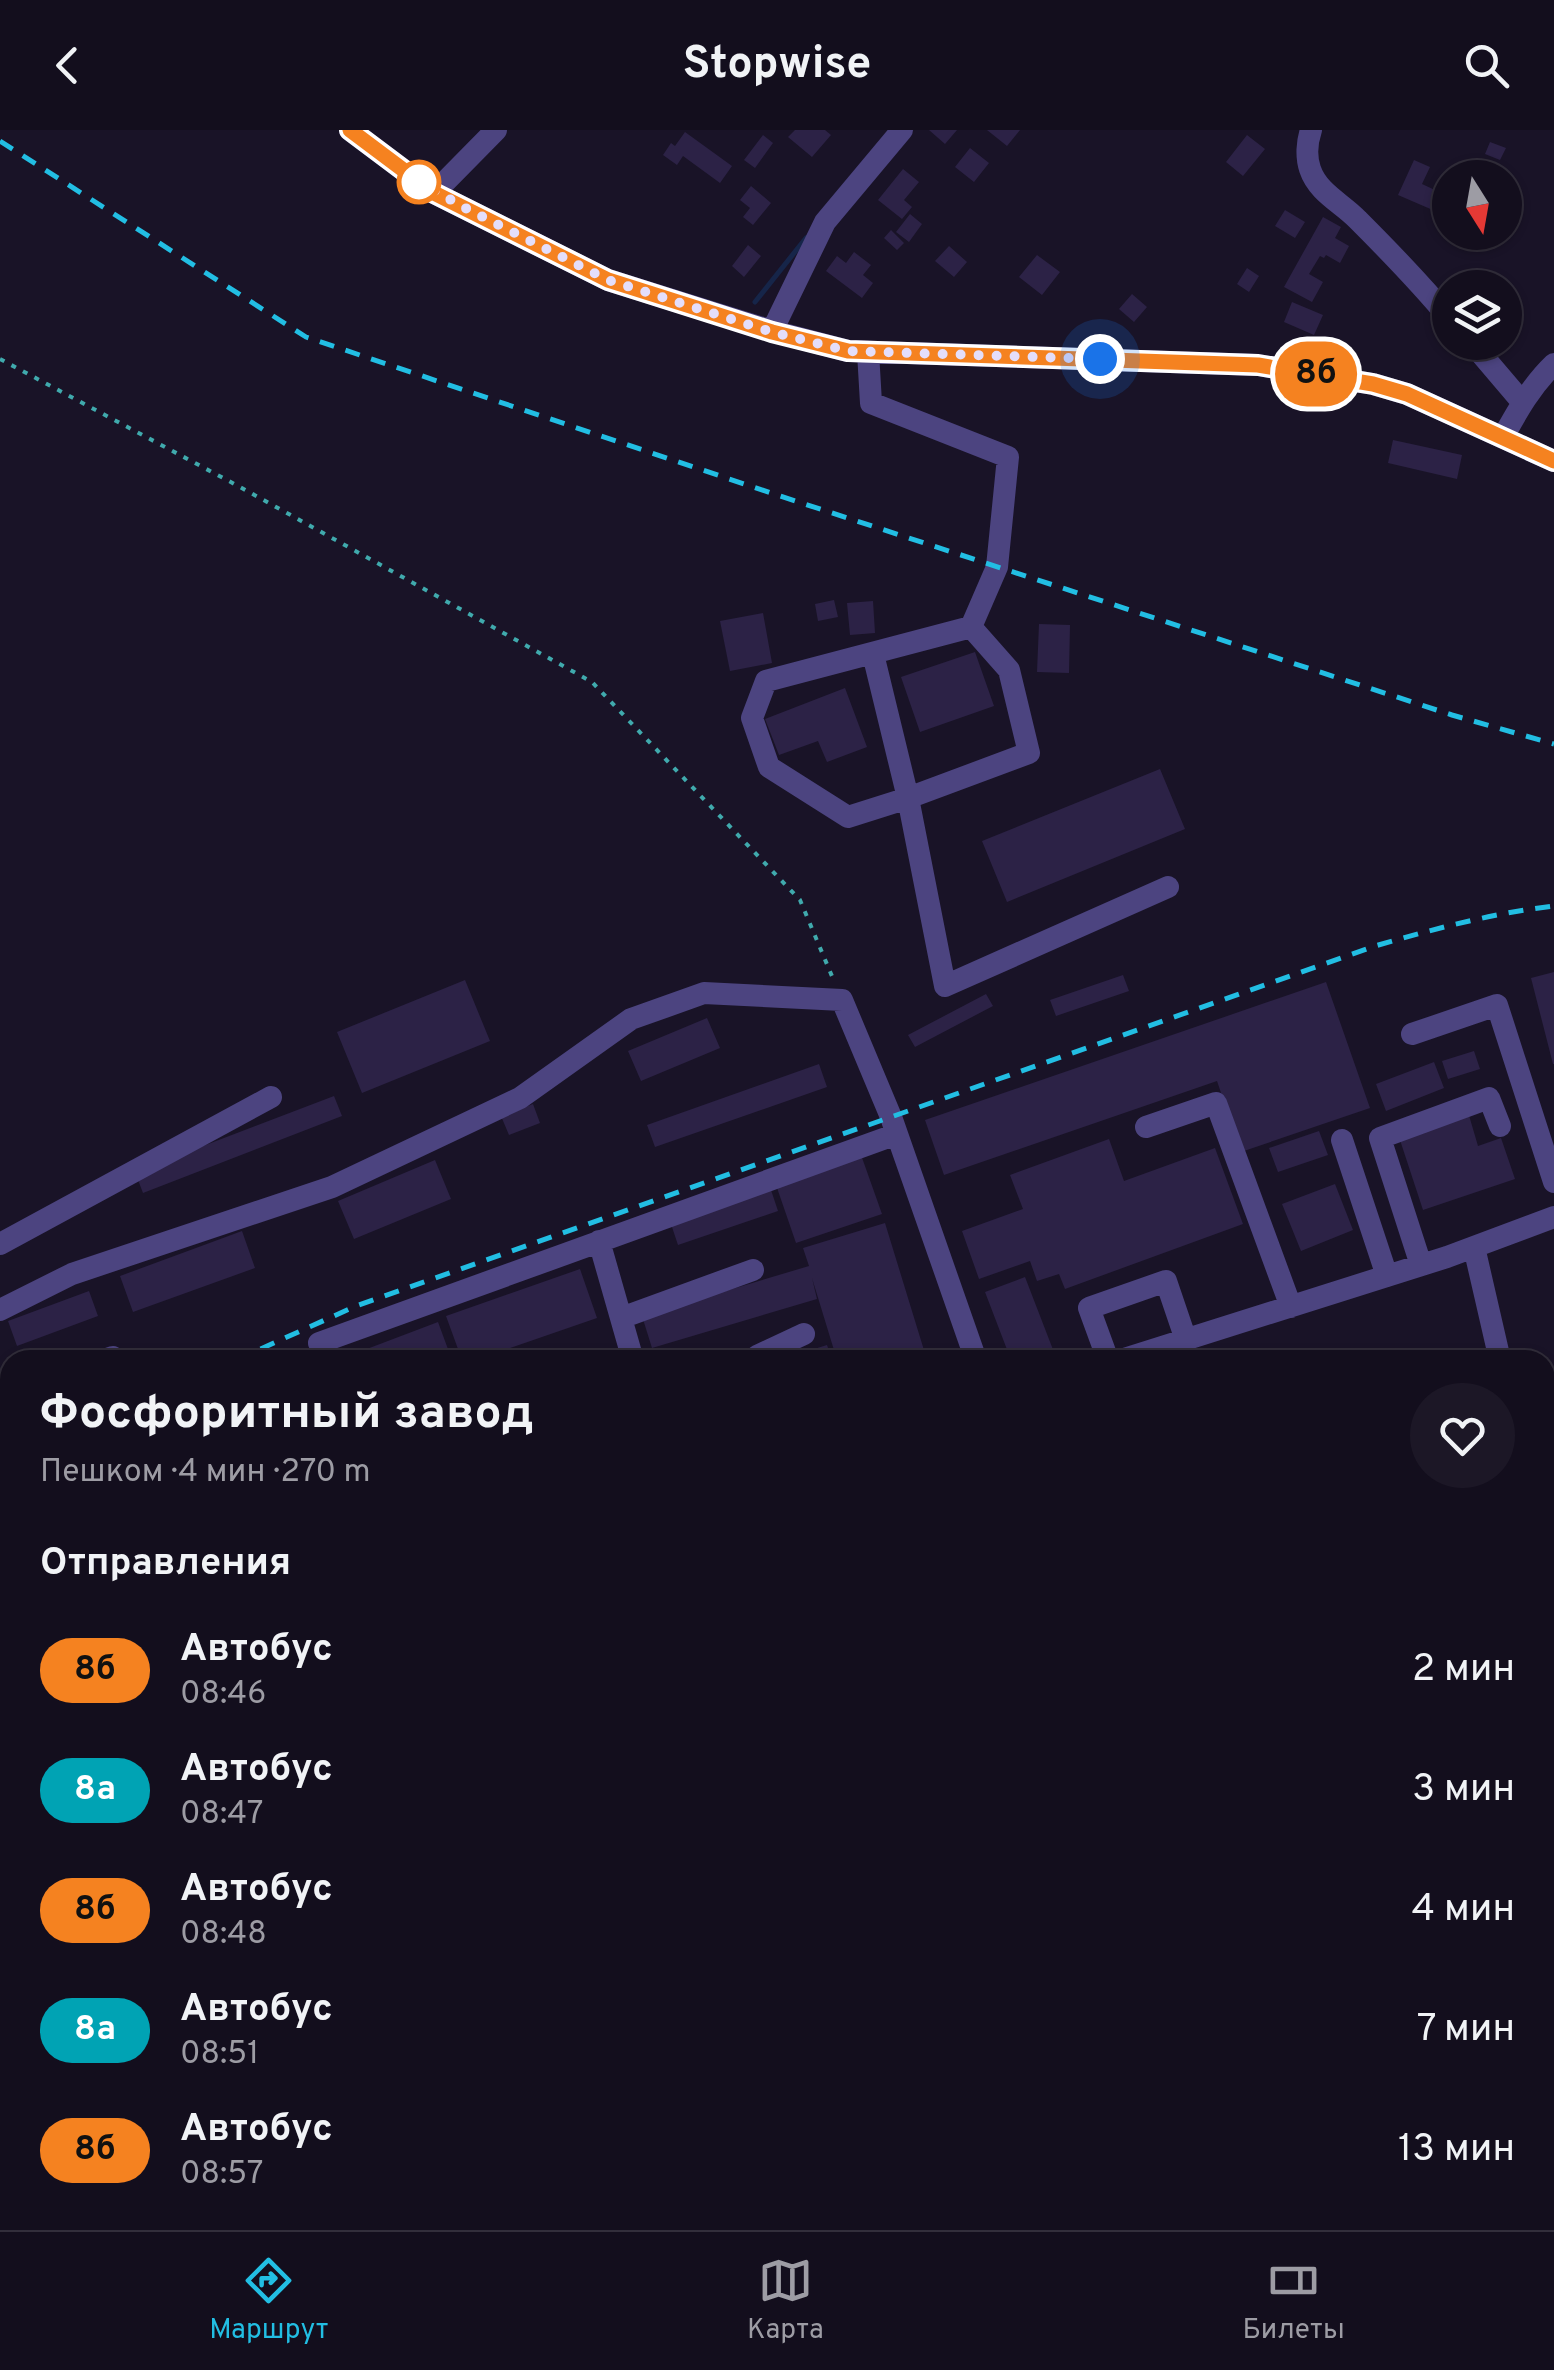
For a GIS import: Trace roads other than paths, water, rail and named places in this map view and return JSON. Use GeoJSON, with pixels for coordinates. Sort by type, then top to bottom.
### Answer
{"type":"FeatureCollection","features":[{"type":"Feature","properties":{"kind":"street"},"geometry":{"type":"LineString","coordinates":[[350,130],[434,193],[608,280],[772,332],[848,351],[1258,365],[1373,384],[1407,394],[1554,461]]}},
{"type":"Feature","properties":{"kind":"street"},"geometry":{"type":"LineString","coordinates":[[434,193],[496,130]]}},
{"type":"Feature","properties":{"kind":"street"},"geometry":{"type":"LineString","coordinates":[[772,332],[825,222],[902,130]]}},
{"type":"Feature","properties":{"kind":"street"},"geometry":{"type":"LineString","coordinates":[[1311,130],[1307,143],[1310,170],[1326,194],[1354,216],[1432,297]]}},
{"type":"Feature","properties":{"kind":"street"},"geometry":{"type":"LineString","coordinates":[[868,352],[871,403],[1008,457],[997,567],[971,627]]}},
{"type":"Feature","properties":{"kind":"street"},"geometry":{"type":"LineString","coordinates":[[1486,360],[1522,402]]}},
{"type":"Feature","properties":{"kind":"street"},"geometry":{"type":"LineString","coordinates":[[1503,437],[1522,402],[1554,364]]}},
{"type":"Feature","properties":{"kind":"street"},"geometry":{"type":"LineString","coordinates":[[971,627],[1009,670],[1029,753],[848,817],[768,767],[752,718],[766,681],[971,627]]}},
{"type":"Feature","properties":{"kind":"street"},"geometry":{"type":"LineString","coordinates":[[873,654],[908,798],[945,986],[1168,886]]}},
{"type":"Feature","properties":{"kind":"street"},"geometry":{"type":"LineString","coordinates":[[0,1310],[72,1274],[332,1187],[520,1098],[631,1019],[704,993],[842,1000],[897,1134],[973,1350]]}},
{"type":"Feature","properties":{"kind":"street"},"geometry":{"type":"LineString","coordinates":[[1412,1034],[1497,1005],[1554,1182]]}},
{"type":"Feature","properties":{"kind":"street"},"geometry":{"type":"LineString","coordinates":[[0,1244],[271,1097]]}},
{"type":"Feature","properties":{"kind":"street"},"geometry":{"type":"LineString","coordinates":[[1422,1266],[1380,1138],[1489,1098],[1500,1126]]}},
{"type":"Feature","properties":{"kind":"street"},"geometry":{"type":"LineString","coordinates":[[1146,1127],[1216,1103],[1291,1307]]}},
{"type":"Feature","properties":{"kind":"street"},"geometry":{"type":"LineString","coordinates":[[319,1343],[897,1134]]}},
{"type":"Feature","properties":{"kind":"street"},"geometry":{"type":"LineString","coordinates":[[1342,1140],[1387,1276]]}},
{"type":"Feature","properties":{"kind":"street"},"geometry":{"type":"LineString","coordinates":[[1153,1350],[1422,1266],[1554,1217]]}},
{"type":"Feature","properties":{"kind":"street"},"geometry":{"type":"LineString","coordinates":[[600,1241],[630,1350]]}},
{"type":"Feature","properties":{"kind":"street"},"geometry":{"type":"LineString","coordinates":[[1474,1247],[1498,1350]]}},
{"type":"Feature","properties":{"kind":"street"},"geometry":{"type":"LineString","coordinates":[[621,1318],[753,1270]]}},
{"type":"Feature","properties":{"kind":"street"},"geometry":{"type":"LineString","coordinates":[[1105,1350],[1090,1308],[1166,1280],[1186,1340]]}},
{"type":"Feature","properties":{"kind":"street"},"geometry":{"type":"LineString","coordinates":[[770,1350],[804,1334]]}},
{"type":"Feature","properties":{"kind":"waterway"},"geometry":{"type":"LineString","coordinates":[[755,302],[806,238]]}},
{"type":"Feature","properties":{"kind":"railway"},"geometry":{"type":"LineString","coordinates":[[0,141],[306,337],[777,495],[1452,715],[1554,744]]}},
{"type":"Feature","properties":{"kind":"railway"},"geometry":{"type":"LineString","coordinates":[[258,1350],[356,1306],[1375,946],[1486,917],[1554,906]]}}]}
